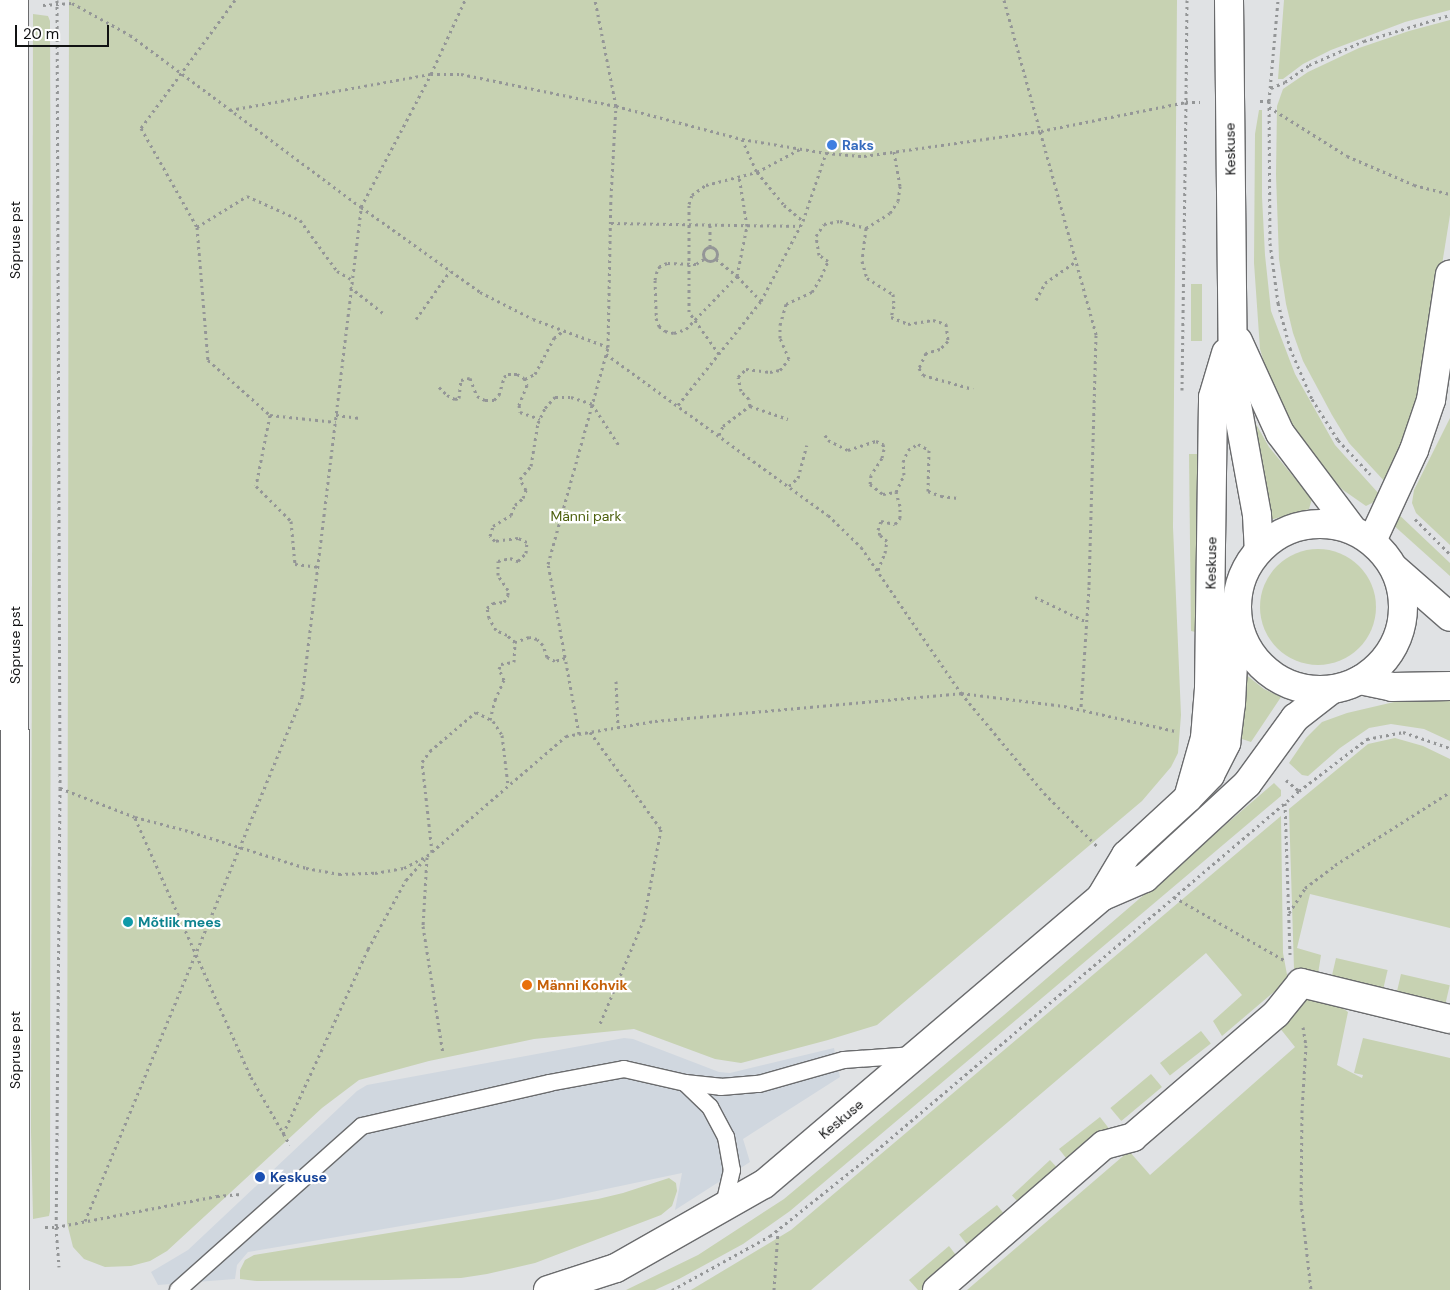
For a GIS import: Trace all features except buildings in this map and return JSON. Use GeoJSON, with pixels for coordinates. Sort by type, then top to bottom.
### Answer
{"type":"FeatureCollection","features":[{"type":"Feature","properties":{"kind":"main road","name":"Sõpruse pst"},"geometry":{"type":"LineString","coordinates":[[14,0],[15,1290]]}},
{"type":"Feature","properties":{"kind":"main road","name":"Keskuse"},"geometry":{"type":"LineString","coordinates":[[1229,0],[1234,383],[1244,452],[1257,515],[1259,549]]}},
{"type":"Feature","properties":{"kind":"main road"},"geometry":{"type":"LineString","coordinates":[[1362,535],[1392,496],[1440,402],[1450,274]]}},
{"type":"Feature","properties":{"kind":"main road","name":"Keskuse"},"geometry":{"type":"LineString","coordinates":[[1233,327],[1253,377],[1280,433],[1362,535]]}},
{"type":"Feature","properties":{"kind":"main road","name":"Keskuse"},"geometry":{"type":"LineString","coordinates":[[1188,798],[1205,738],[1209,688],[1213,397],[1233,327]]}},
{"type":"Feature","properties":{"kind":"main road"},"geometry":{"type":"LineString","coordinates":[[1394,568],[1403,592],[1403,618],[1395,643],[1381,664],[1360,680],[1331,690],[1303,689],[1277,679],[1255,660],[1242,636],[1236,608],[1238,587],[1246,566],[1259,549],[1279,534],[1302,525],[1328,523],[1362,535],[1394,568],[1450,616]]}},
{"type":"Feature","properties":{"kind":"main road","name":"Keskuse"},"geometry":{"type":"LineString","coordinates":[[1101,897],[1126,855],[1210,775],[1226,743],[1231,703],[1236,608]]}},
{"type":"Feature","properties":{"kind":"main road"},"geometry":{"type":"LineString","coordinates":[[1360,680],[1392,687],[1450,686]]}},
{"type":"Feature","properties":{"kind":"main road","name":"Keskuse"},"geometry":{"type":"LineString","coordinates":[[548,1290],[578,1286],[616,1268],[764,1184],[1101,897],[1145,878],[1247,784],[1295,718],[1331,690]]}},
{"type":"Feature","properties":{"kind":"main road"},"geometry":{"type":"LineString","coordinates":[[938,1290],[1104,1145],[1133,1137],[1276,1014],[1301,983],[1450,1018]]}},
{"type":"Feature","properties":{"kind":"lane"},"geometry":{"type":"LineString","coordinates":[[178,1290],[362,1126],[426,1109],[624,1069],[685,1082],[722,1087],[758,1084],[844,1060],[916,1054]]}},
{"type":"Feature","properties":{"kind":"lane"},"geometry":{"type":"LineString","coordinates":[[685,1082],[710,1107],[726,1137],[732,1170],[723,1208]]}},
{"type":"Feature","properties":{"kind":"path"},"geometry":{"type":"LineString","coordinates":[[235,0],[141,128],[197,227],[208,360],[270,414],[336,422]]}},
{"type":"Feature","properties":{"kind":"path"},"geometry":{"type":"LineString","coordinates":[[85,1221],[302,697],[360,207],[431,74],[466,0]]}},
{"type":"Feature","properties":{"kind":"path"},"geometry":{"type":"LineString","coordinates":[[578,734],[548,564],[608,347],[616,106],[595,0]]}},
{"type":"Feature","properties":{"kind":"path"},"geometry":{"type":"LineString","coordinates":[[1004,0],[1096,335],[1082,709]]}},
{"type":"Feature","properties":{"kind":"path"},"geometry":{"type":"LineString","coordinates":[[1186,102],[1187,0]]}},
{"type":"Feature","properties":{"kind":"path"},"geometry":{"type":"LineString","coordinates":[[1278,0],[1269,101],[1270,243],[1278,303],[1290,348],[1312,399],[1338,440],[1450,554]]}},
{"type":"Feature","properties":{"kind":"path"},"geometry":{"type":"LineString","coordinates":[[59,1267],[56,1227],[60,788],[57,2],[72,3],[130,35],[360,207],[480,292],[533,319],[608,347]]}},
{"type":"Feature","properties":{"kind":"path"},"geometry":{"type":"LineString","coordinates":[[1271,88],[1285,82],[1309,65],[1364,40],[1450,15]]}},
{"type":"Feature","properties":{"kind":"path"},"geometry":{"type":"LineString","coordinates":[[230,110],[431,74],[461,74],[616,106],[742,139],[826,153],[864,156],[1041,131],[1186,102],[1204,102]]}},
{"type":"Feature","properties":{"kind":"path"},"geometry":{"type":"LineString","coordinates":[[1259,101],[1269,101]]}},
{"type":"Feature","properties":{"kind":"path"},"geometry":{"type":"LineString","coordinates":[[1269,107],[1347,156],[1414,185],[1450,194]]}},
{"type":"Feature","properties":{"kind":"path"},"geometry":{"type":"LineString","coordinates":[[742,139],[757,172],[784,205],[803,221]]}},
{"type":"Feature","properties":{"kind":"path"},"geometry":{"type":"LineString","coordinates":[[719,354],[694,323],[689,312],[689,204],[692,195],[706,185],[757,172],[800,149]]}},
{"type":"Feature","properties":{"kind":"path"},"geometry":{"type":"LineString","coordinates":[[750,406],[749,399],[741,391],[738,377],[746,370],[770,372],[780,370],[789,359],[780,338],[780,325],[786,304],[812,292],[828,261],[819,255],[816,236],[824,224],[840,221],[866,228],[890,213],[898,201],[900,186],[894,152]]}},
{"type":"Feature","properties":{"kind":"path"},"geometry":{"type":"LineString","coordinates":[[678,405],[761,301],[803,221],[826,153]]}},
{"type":"Feature","properties":{"kind":"path"},"geometry":{"type":"LineString","coordinates":[[704,259],[696,264],[667,263],[660,266],[657,271],[655,280],[656,318],[659,326],[665,331],[674,332],[686,329],[694,323],[738,276],[747,226],[739,176]]}},
{"type":"Feature","properties":{"kind":"path"},"geometry":{"type":"LineString","coordinates":[[197,227],[247,196],[300,220],[337,271],[351,279]]}},
{"type":"Feature","properties":{"kind":"path"},"geometry":{"type":"LineString","coordinates":[[611,223],[800,226]]}},
{"type":"Feature","properties":{"kind":"path"},"geometry":{"type":"LineString","coordinates":[[710,225],[710,246],[717,252],[716,259]]}},
{"type":"Feature","properties":{"kind":"path"},"geometry":{"type":"LineString","coordinates":[[866,228],[862,261],[868,278],[893,294],[891,317],[908,324],[933,320],[946,324],[948,341],[940,349],[926,353],[919,368],[923,375],[973,389]]}},
{"type":"Feature","properties":{"kind":"path"},"geometry":{"type":"LineString","coordinates":[[704,259],[704,249],[710,246]]}},
{"type":"Feature","properties":{"kind":"path"},"geometry":{"type":"LineString","coordinates":[[704,259],[709,262],[716,259]]}},
{"type":"Feature","properties":{"kind":"path"},"geometry":{"type":"LineString","coordinates":[[716,259],[738,276],[761,301]]}},
{"type":"Feature","properties":{"kind":"path"},"geometry":{"type":"LineString","coordinates":[[1036,300],[1045,283],[1075,262]]}},
{"type":"Feature","properties":{"kind":"path"},"geometry":{"type":"LineString","coordinates":[[416,319],[450,271]]}},
{"type":"Feature","properties":{"kind":"path"},"geometry":{"type":"LineString","coordinates":[[350,287],[383,313]]}},
{"type":"Feature","properties":{"kind":"path"},"geometry":{"type":"LineString","coordinates":[[525,380],[535,374],[554,338],[563,330]]}},
{"type":"Feature","properties":{"kind":"path"},"geometry":{"type":"LineString","coordinates":[[606,354],[828,515],[862,547],[961,693],[1044,792],[1098,847]]}},
{"type":"Feature","properties":{"kind":"path"},"geometry":{"type":"LineString","coordinates":[[439,387],[455,399],[459,398],[461,380],[470,378],[477,396],[485,400],[494,400],[499,395],[504,377],[508,374],[517,374],[528,385],[519,405],[520,412],[540,419]]}},
{"type":"Feature","properties":{"kind":"path"},"geometry":{"type":"LineString","coordinates":[[515,642],[507,635],[496,630],[488,618],[487,608],[494,603],[504,602],[508,595],[508,590],[498,575],[498,561],[510,558],[518,561],[526,553],[527,542],[518,538],[495,541],[490,536],[493,526],[511,514],[515,504],[524,498],[526,490],[520,479],[531,466],[540,419],[545,408],[555,397],[571,397],[592,404],[620,447]]}},
{"type":"Feature","properties":{"kind":"path"},"geometry":{"type":"LineString","coordinates":[[750,406],[788,419]]}},
{"type":"Feature","properties":{"kind":"path"},"geometry":{"type":"LineString","coordinates":[[719,435],[723,426],[750,406]]}},
{"type":"Feature","properties":{"kind":"path"},"geometry":{"type":"LineString","coordinates":[[270,414],[256,486],[291,521],[295,564],[318,567]]}},
{"type":"Feature","properties":{"kind":"path"},"geometry":{"type":"LineString","coordinates":[[336,416],[360,418]]}},
{"type":"Feature","properties":{"kind":"path"},"geometry":{"type":"LineString","coordinates":[[825,434],[828,440],[848,450],[876,441],[883,444],[882,458],[871,475],[870,484],[883,494],[896,492]]}},
{"type":"Feature","properties":{"kind":"path"},"geometry":{"type":"LineString","coordinates":[[878,570],[885,553],[886,541],[878,530],[881,521],[896,524],[900,518],[900,506],[896,492],[904,475],[903,462],[908,450],[918,444],[929,450],[928,491],[941,496],[958,498]]}},
{"type":"Feature","properties":{"kind":"path"},"geometry":{"type":"LineString","coordinates":[[789,486],[798,478],[807,445]]}},
{"type":"Feature","properties":{"kind":"path"},"geometry":{"type":"LineString","coordinates":[[1035,597],[1086,622]]}},
{"type":"Feature","properties":{"kind":"path"},"geometry":{"type":"LineString","coordinates":[[515,642],[529,637],[537,639],[543,645],[547,658],[555,661],[565,658]]}},
{"type":"Feature","properties":{"kind":"path"},"geometry":{"type":"LineString","coordinates":[[490,720],[496,696],[504,680],[500,669],[501,664],[514,662],[515,642]]}},
{"type":"Feature","properties":{"kind":"path"},"geometry":{"type":"LineString","coordinates":[[616,681],[618,727]]}},
{"type":"Feature","properties":{"kind":"path"},"geometry":{"type":"LineString","coordinates":[[282,1135],[368,949],[406,880],[427,856],[566,736],[654,721],[961,693],[1082,709],[1180,733]]}},
{"type":"Feature","properties":{"kind":"path"},"geometry":{"type":"LineString","coordinates":[[432,852],[422,762],[430,751],[476,712],[490,720],[502,735],[508,785]]}},
{"type":"Feature","properties":{"kind":"path"},"geometry":{"type":"LineString","coordinates":[[590,732],[661,829],[644,919],[599,1026]]}},
{"type":"Feature","properties":{"kind":"path"},"geometry":{"type":"LineString","coordinates":[[672,1290],[762,1241],[778,1230],[871,1155],[1299,790],[1367,739],[1402,732],[1450,748]]}},
{"type":"Feature","properties":{"kind":"path"},"geometry":{"type":"LineString","coordinates":[[1280,775],[1299,790]]}},
{"type":"Feature","properties":{"kind":"path"},"geometry":{"type":"LineString","coordinates":[[60,788],[135,817],[306,868],[339,874],[375,873],[404,868],[427,856]]}},
{"type":"Feature","properties":{"kind":"path"},"geometry":{"type":"LineString","coordinates":[[1288,914],[1305,888],[1335,865],[1450,792]]}},
{"type":"Feature","properties":{"kind":"path"},"geometry":{"type":"LineString","coordinates":[[1174,897],[1290,964],[1285,802]]}},
{"type":"Feature","properties":{"kind":"path"},"geometry":{"type":"LineString","coordinates":[[135,817],[251,1077],[282,1135],[290,1145]]}},
{"type":"Feature","properties":{"kind":"path"},"geometry":{"type":"LineString","coordinates":[[427,856],[423,926],[443,1053]]}},
{"type":"Feature","properties":{"kind":"path"},"geometry":{"type":"LineString","coordinates":[[1297,987],[1306,1045],[1302,1110],[1301,1202],[1311,1290]]}},
{"type":"Feature","properties":{"kind":"path"},"geometry":{"type":"LineString","coordinates":[[41,1227],[56,1227],[217,1196],[241,1194]]}},
{"type":"Feature","properties":{"kind":"path"},"geometry":{"type":"LineString","coordinates":[[774,1290],[778,1230]]}},
{"type":"Feature","properties":{"kind":"shaded area"},"geometry":{"type":"Polygon","coordinates":[[[624,1038],[633,1039],[719,1072],[730,1073],[834,1048],[840,1077],[743,1139],[750,1162],[675,1210],[682,1173],[554,1200],[248,1252],[237,1265],[235,1279],[158,1285],[151,1272],[188,1250],[357,1091],[367,1085],[624,1038]]]}},
{"type":"Feature","properties":{"kind":"green space","name":"Männi park"},"geometry":{"type":"Polygon","coordinates":[[[69,0],[1177,0],[1173,527],[1181,715],[1178,753],[1171,767],[1142,801],[877,1025],[741,1063],[715,1059],[634,1029],[534,1039],[429,1061],[359,1080],[322,1108],[167,1251],[150,1261],[131,1266],[105,1267],[84,1259],[73,1247],[67,1223],[69,0]]]}},
{"type":"Feature","properties":{"kind":"green space"},"geometry":{"type":"Polygon","coordinates":[[[1284,0],[1450,0],[1450,10],[1405,22],[1331,50],[1303,64],[1283,79],[1278,79],[1284,0]]]}},
{"type":"Feature","properties":{"kind":"green space"},"geometry":{"type":"Polygon","coordinates":[[[33,14],[48,16],[50,21],[51,311],[50,1211],[49,1216],[33,1219],[31,1132],[33,14]]]}},
{"type":"Feature","properties":{"kind":"green space"},"geometry":{"type":"Polygon","coordinates":[[[1450,20],[1450,215],[1418,414],[1387,484],[1349,443],[1303,361],[1293,333],[1279,259],[1276,175],[1277,106],[1283,89],[1308,72],[1359,48],[1409,31],[1450,20]]]}},
{"type":"Feature","properties":{"kind":"green space"},"geometry":{"type":"Polygon","coordinates":[[[1259,110],[1262,110],[1262,197],[1265,255],[1271,311],[1295,374],[1335,445],[1380,495],[1374,502],[1366,506],[1343,490],[1320,468],[1300,443],[1274,396],[1260,349],[1254,263],[1255,134],[1259,110]]]}},
{"type":"Feature","properties":{"kind":"green space"},"geometry":{"type":"Polygon","coordinates":[[[1191,284],[1202,284],[1202,341],[1191,341],[1191,284]]]}},
{"type":"Feature","properties":{"kind":"green space"},"geometry":{"type":"Polygon","coordinates":[[[1450,418],[1450,545],[1416,513],[1412,503],[1414,490],[1450,418]]]}},
{"type":"Feature","properties":{"kind":"green space"},"geometry":{"type":"Polygon","coordinates":[[[1256,424],[1269,447],[1312,499],[1309,509],[1270,520],[1247,426],[1256,424]]]}},
{"type":"Feature","properties":{"kind":"green space"},"geometry":{"type":"Polygon","coordinates":[[[1189,454],[1201,454],[1200,633],[1191,631],[1189,454]]]}},
{"type":"Feature","properties":{"kind":"green space"},"geometry":{"type":"Polygon","coordinates":[[[1394,510],[1450,563],[1450,576],[1391,523],[1394,510]]]}},
{"type":"Feature","properties":{"kind":"green space"},"geometry":{"type":"Polygon","coordinates":[[[1318,549],[1340,554],[1359,566],[1371,585],[1376,607],[1371,629],[1359,648],[1340,660],[1318,665],[1296,660],[1277,648],[1265,629],[1260,607],[1265,585],[1277,566],[1296,554],[1318,549]]]}},
{"type":"Feature","properties":{"kind":"green space"},"geometry":{"type":"Polygon","coordinates":[[[1245,674],[1264,689],[1281,697],[1251,742],[1239,738],[1245,674]]]}},
{"type":"Feature","properties":{"kind":"green space"},"geometry":{"type":"Polygon","coordinates":[[[1439,699],[1450,701],[1450,741],[1424,729],[1391,724],[1369,728],[1340,748],[1308,776],[1302,775],[1289,763],[1306,738],[1322,722],[1347,713],[1394,702],[1439,699]]]}},
{"type":"Feature","properties":{"kind":"green space"},"geometry":{"type":"Polygon","coordinates":[[[1395,738],[1423,746],[1450,759],[1450,928],[1310,894],[1297,948],[1321,955],[1318,974],[1294,969],[1289,809],[1368,744],[1395,738]]]}},
{"type":"Feature","properties":{"kind":"green space"},"geometry":{"type":"Polygon","coordinates":[[[1274,783],[1281,790],[1281,796],[790,1211],[743,1244],[679,1279],[655,1290],[626,1290],[698,1255],[784,1199],[1004,1015],[1274,783]]]}},
{"type":"Feature","properties":{"kind":"green space"},"geometry":{"type":"Polygon","coordinates":[[[1281,816],[1283,953],[1288,980],[1222,1036],[1213,1021],[1242,995],[1206,953],[811,1290],[691,1290],[791,1230],[1281,816]]]}},
{"type":"Feature","properties":{"kind":"green space"},"geometry":{"type":"Polygon","coordinates":[[[1336,958],[1388,970],[1383,991],[1331,979],[1336,958]]]}},
{"type":"Feature","properties":{"kind":"green space"},"geometry":{"type":"Polygon","coordinates":[[[1401,974],[1450,985],[1445,1005],[1397,993],[1401,974]]]}},
{"type":"Feature","properties":{"kind":"green space"},"geometry":{"type":"Polygon","coordinates":[[[1310,995],[1334,1002],[1348,1012],[1337,1065],[1362,1078],[1363,1075],[1354,1073],[1363,1038],[1450,1058],[1450,1290],[967,1290],[1129,1151],[1150,1175],[1295,1047],[1279,1027],[1310,995]]]}},
{"type":"Feature","properties":{"kind":"green space"},"geometry":{"type":"Polygon","coordinates":[[[1201,1031],[1211,1044],[1170,1076],[1160,1063],[1201,1031]]]}},
{"type":"Feature","properties":{"kind":"green space"},"geometry":{"type":"Polygon","coordinates":[[[1151,1074],[1162,1087],[1121,1121],[1110,1108],[1151,1074]]]}},
{"type":"Feature","properties":{"kind":"green space"},"geometry":{"type":"Polygon","coordinates":[[[1100,1117],[1111,1131],[1070,1163],[1059,1149],[1100,1117]]]}},
{"type":"Feature","properties":{"kind":"green space"},"geometry":{"type":"Polygon","coordinates":[[[1050,1160],[1061,1172],[1023,1207],[1012,1195],[1050,1160]]]}},
{"type":"Feature","properties":{"kind":"green space"},"geometry":{"type":"Polygon","coordinates":[[[669,1178],[676,1183],[677,1191],[672,1206],[661,1215],[535,1263],[461,1278],[257,1281],[240,1279],[240,1270],[245,1260],[254,1255],[598,1199],[669,1178]]]}},
{"type":"Feature","properties":{"kind":"green space"},"geometry":{"type":"Polygon","coordinates":[[[997,1205],[1007,1218],[969,1247],[959,1235],[997,1205]]]}},
{"type":"Feature","properties":{"kind":"green space"},"geometry":{"type":"Polygon","coordinates":[[[949,1246],[959,1259],[923,1290],[918,1290],[909,1280],[949,1246]]]}},
{"type":"Feature","properties":{"kind":"place","name":"Raks"},"geometry":{"type":"Point","coordinates":[832,145]}},
{"type":"Feature","properties":{"kind":"place","name":"Mõtlik mees"},"geometry":{"type":"Point","coordinates":[128,922]}},
{"type":"Feature","properties":{"kind":"place","name":"Männi Kohvik"},"geometry":{"type":"Point","coordinates":[527,985]}},
{"type":"Feature","properties":{"kind":"place","name":"Keskuse"},"geometry":{"type":"Point","coordinates":[260,1177]}}]}
